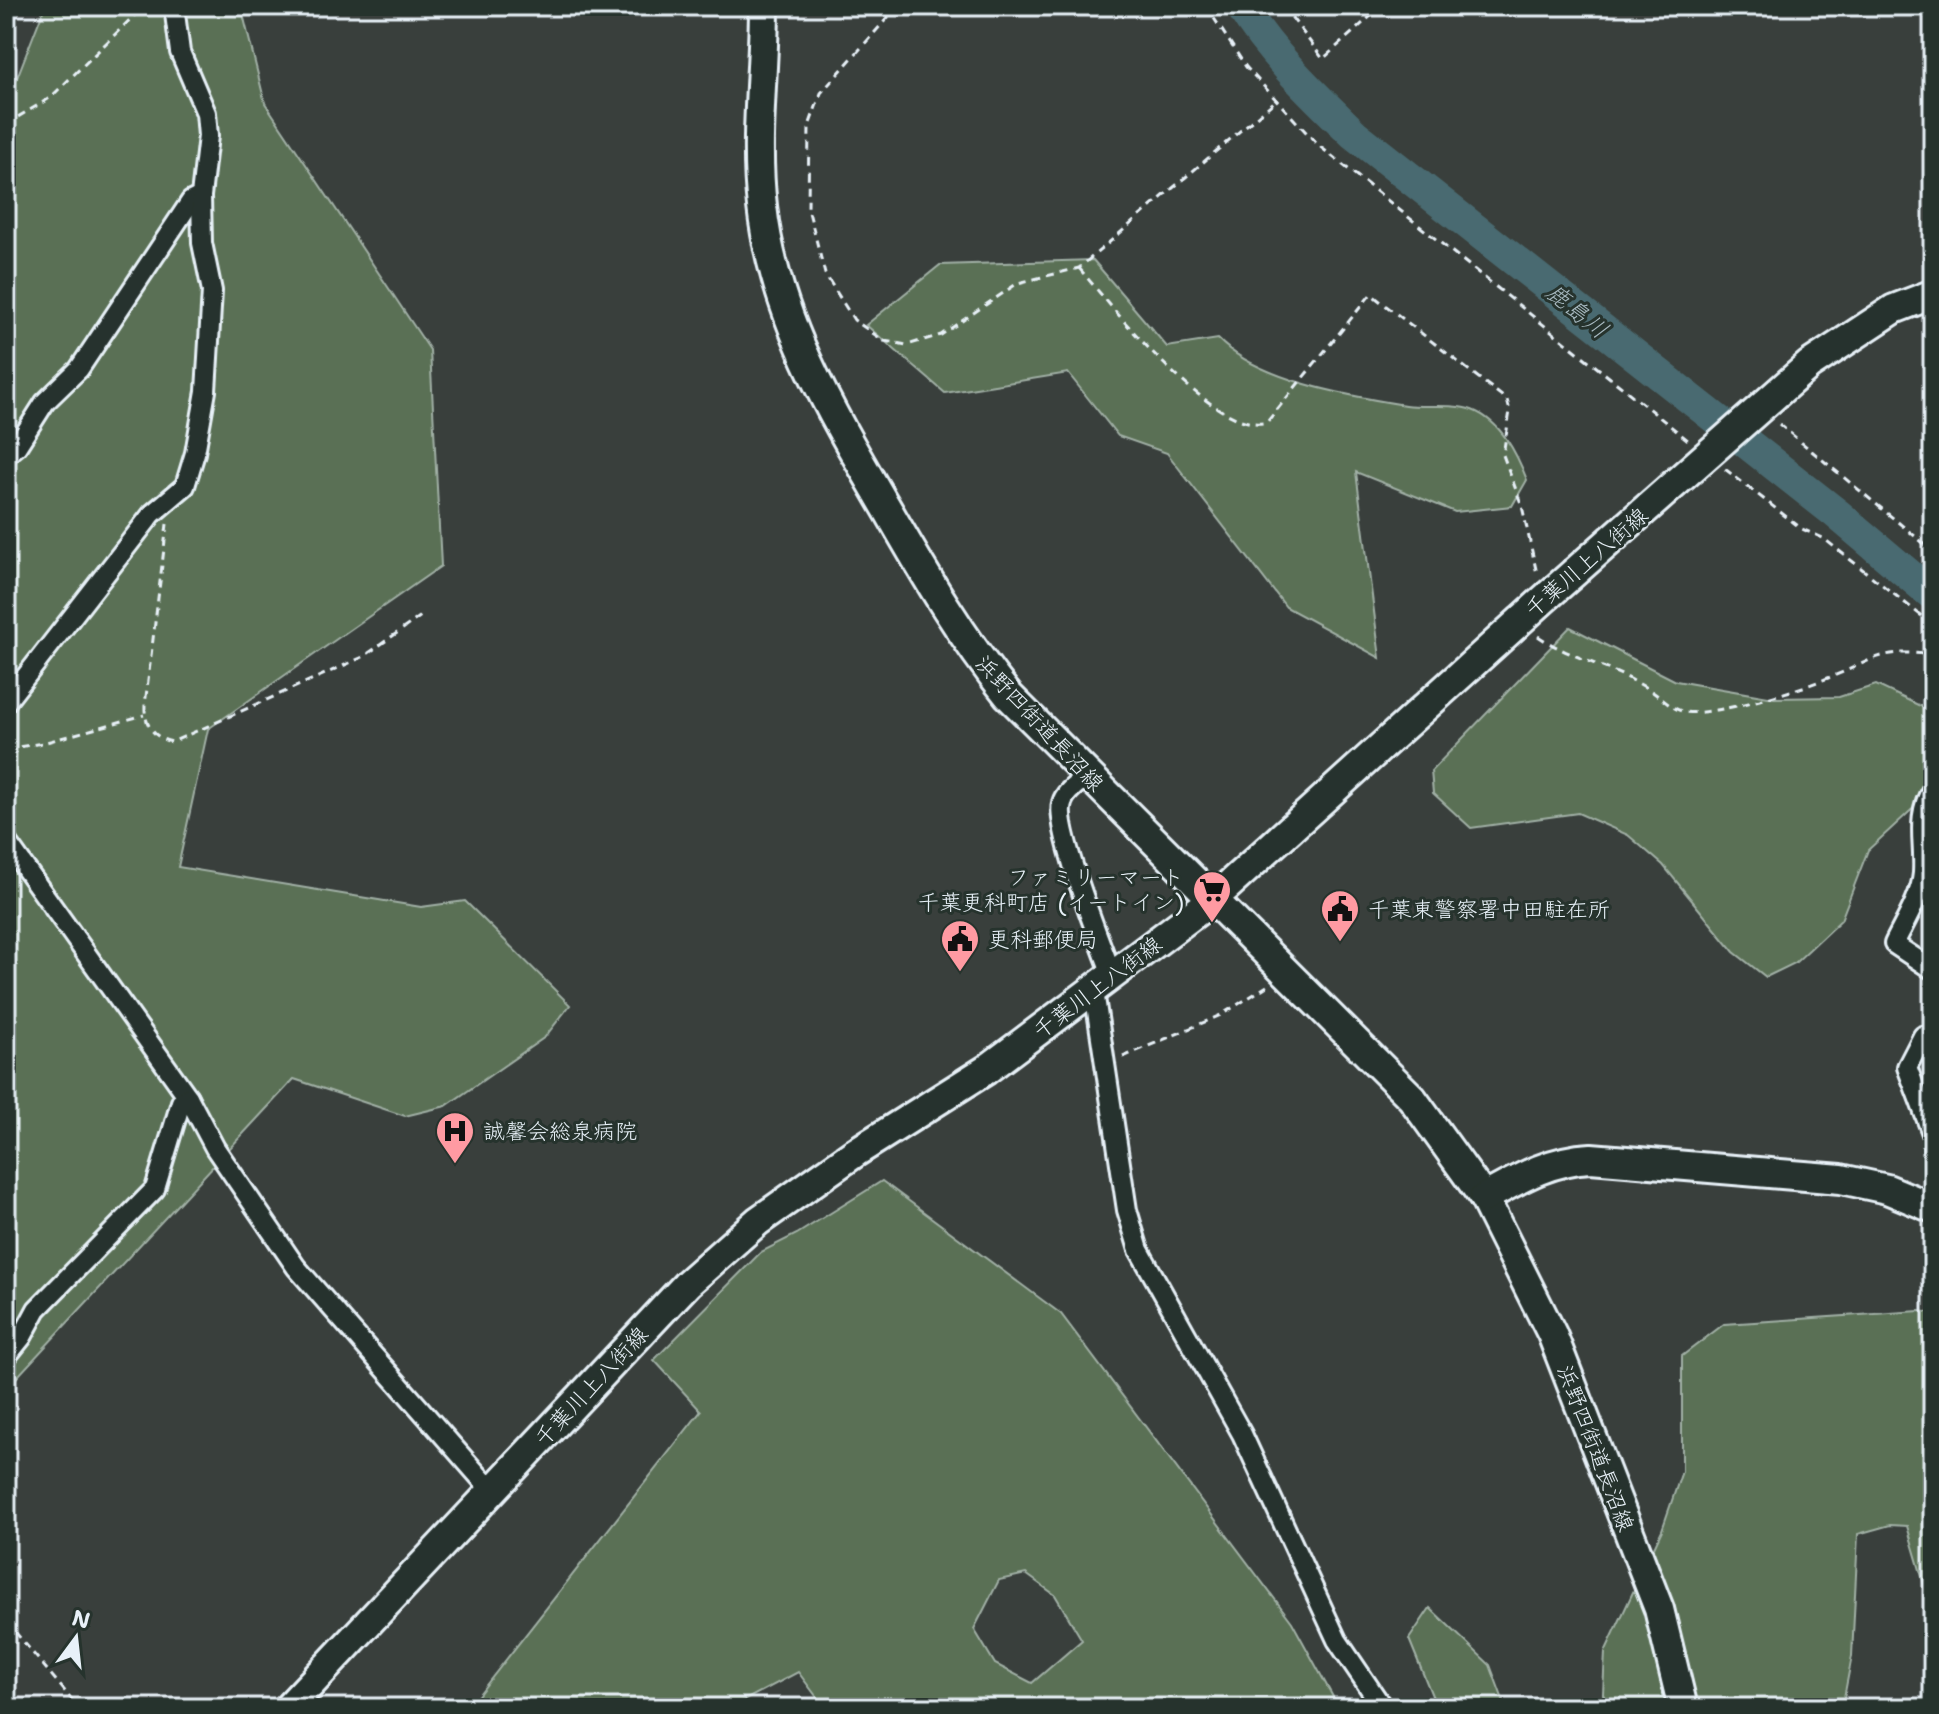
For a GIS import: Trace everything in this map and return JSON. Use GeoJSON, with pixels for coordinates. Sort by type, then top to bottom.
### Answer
{"type":"FeatureCollection","features":[{"type":"Feature","properties":{"kind":"main road","name":"浜野四街道長沼線"},"geometry":{"type":"LineString","coordinates":[[764,6],[758,121],[762,206],[778,282],[794,331],[830,410],[971,650],[1008,695],[1211,901],[1412,1098],[1484,1198],[1552,1334],[1659,1609],[1683,1708]]}},
{"type":"Feature","properties":{"kind":"main road","name":"千葉川上八街線"},"geometry":{"type":"LineString","coordinates":[[288,1708],[688,1283],[758,1221],[856,1152],[986,1070],[1211,901],[1543,600],[1809,365],[1858,329],[1894,309],[1933,294]]}},
{"type":"Feature","properties":{"kind":"main road"},"geometry":{"type":"LineString","coordinates":[[1484,1198],[1537,1168],[1569,1159],[1591,1158],[1841,1179],[1887,1189],[1933,1208]]}},
{"type":"Feature","properties":{"kind":"street"},"geometry":{"type":"LineString","coordinates":[[6,702],[152,514],[185,486],[191,469],[206,391],[212,291],[202,243],[201,196],[208,136],[206,113],[180,52],[174,6]]}},
{"type":"Feature","properties":{"kind":"street"},"geometry":{"type":"LineString","coordinates":[[6,455],[17,446],[45,402],[79,369],[191,201],[201,196]]}},
{"type":"Feature","properties":{"kind":"street"},"geometry":{"type":"LineString","coordinates":[[1087,776],[1066,794],[1060,812],[1103,984],[1105,1065],[1127,1210],[1139,1250],[1242,1434],[1337,1640],[1383,1708]]}},
{"type":"Feature","properties":{"kind":"street"},"geometry":{"type":"LineString","coordinates":[[1933,788],[1923,804],[1921,821],[1923,875],[1894,944],[1933,970]]}},
{"type":"Feature","properties":{"kind":"street"},"geometry":{"type":"LineString","coordinates":[[6,841],[188,1097],[215,1148],[296,1267],[492,1491]]}},
{"type":"Feature","properties":{"kind":"street"},"geometry":{"type":"LineString","coordinates":[[1933,1034],[1923,1036],[1907,1067],[1933,1136]]}},
{"type":"Feature","properties":{"kind":"street"},"geometry":{"type":"LineString","coordinates":[[6,1357],[22,1337],[37,1309],[155,1189],[181,1102],[188,1097]]}},
{"type":"Feature","properties":{"kind":"path"},"geometry":{"type":"LineString","coordinates":[[6,124],[50,98],[144,6]]}},
{"type":"Feature","properties":{"kind":"path"},"geometry":{"type":"LineString","coordinates":[[898,6],[821,93],[809,126],[808,208],[825,274],[854,320],[884,341],[907,345],[952,329],[996,295],[1018,283],[1079,268],[1275,101]]}},
{"type":"Feature","properties":{"kind":"path"},"geometry":{"type":"LineString","coordinates":[[1206,6],[1246,67],[1318,145],[1708,456],[1802,529],[1823,538],[1933,625]]}},
{"type":"Feature","properties":{"kind":"path"},"geometry":{"type":"LineString","coordinates":[[1283,6],[1323,59],[1382,6]]}},
{"type":"Feature","properties":{"kind":"path"},"geometry":{"type":"LineString","coordinates":[[1079,268],[1164,366],[1201,396],[1247,423],[1257,425],[1267,422],[1371,294],[1507,400],[1510,411],[1503,455],[1522,506],[1543,600]]}},
{"type":"Feature","properties":{"kind":"path"},"geometry":{"type":"LineString","coordinates":[[1761,409],[1933,551]]}},
{"type":"Feature","properties":{"kind":"path"},"geometry":{"type":"LineString","coordinates":[[171,500],[144,715],[149,728],[161,740],[172,742],[363,657],[421,616]]}},
{"type":"Feature","properties":{"kind":"path"},"geometry":{"type":"LineString","coordinates":[[1520,621],[1555,648],[1625,676],[1685,712],[1700,713],[1827,679],[1883,653],[1902,651],[1933,655]]}},
{"type":"Feature","properties":{"kind":"path"},"geometry":{"type":"LineString","coordinates":[[6,749],[43,743],[144,715]]}},
{"type":"Feature","properties":{"kind":"path"},"geometry":{"type":"LineString","coordinates":[[1105,1065],[1221,1015],[1268,986],[1284,971]]}},
{"type":"Feature","properties":{"kind":"path"},"geometry":{"type":"LineString","coordinates":[[6,1621],[79,1708]]}},
{"type":"Feature","properties":{"kind":"green space"},"geometry":{"type":"Polygon","coordinates":[[[45,6],[241,6],[265,103],[430,350],[441,566],[208,729],[178,867],[421,907],[465,901],[570,1005],[545,1037],[446,1106],[405,1116],[294,1079],[6,1389],[6,106],[45,6]]]}},
{"type":"Feature","properties":{"kind":"green space"},"geometry":{"type":"Polygon","coordinates":[[[1093,260],[1167,347],[1218,339],[1256,365],[1305,384],[1405,405],[1472,410],[1491,422],[1507,439],[1527,480],[1512,506],[1455,512],[1356,472],[1380,658],[1286,607],[1167,453],[1118,436],[1068,373],[945,393],[866,325],[940,265],[1093,260]]]}},
{"type":"Feature","properties":{"kind":"green space"},"geometry":{"type":"Polygon","coordinates":[[[1570,627],[1676,681],[1774,698],[1839,697],[1876,685],[1933,712],[1933,790],[1868,850],[1841,920],[1795,963],[1766,977],[1734,952],[1663,865],[1628,835],[1578,813],[1471,828],[1433,793],[1431,771],[1570,627]]]}},
{"type":"Feature","properties":{"kind":"green space"},"geometry":{"type":"Polygon","coordinates":[[[882,1181],[1061,1314],[1292,1622],[1339,1708],[825,1708],[798,1672],[730,1708],[489,1708],[476,1698],[701,1411],[654,1360],[761,1252],[797,1234],[882,1181]],[[1026,1574],[999,1580],[974,1629],[995,1664],[1032,1683],[1082,1640],[1055,1595],[1026,1574]]]}},
{"type":"Feature","properties":{"kind":"green space"},"geometry":{"type":"Polygon","coordinates":[[[1920,1311],[1933,1313],[1933,1614],[1907,1526],[1890,1525],[1858,1534],[1852,1656],[1842,1708],[1610,1708],[1603,1694],[1605,1652],[1662,1530],[1682,1471],[1682,1356],[1724,1324],[1920,1311]]]}},
{"type":"Feature","properties":{"kind":"green space"},"geometry":{"type":"Polygon","coordinates":[[[1430,1608],[1490,1665],[1506,1708],[1437,1708],[1409,1639],[1430,1608]]]}},
{"type":"Feature","properties":{"kind":"waterway","name":"鹿島川"},"geometry":{"type":"LineString","coordinates":[[1241,6],[1279,57],[1354,134],[1837,514],[1933,595]]}},
{"type":"Feature","properties":{"kind":"place","name":"ファミリーマート 千葉更科町店 (イートイン)"},"geometry":{"type":"Point","coordinates":[1212,924]}},
{"type":"Feature","properties":{"kind":"place","name":"千葉東警察署中田駐在所"},"geometry":{"type":"Point","coordinates":[1340,943]}},
{"type":"Feature","properties":{"kind":"place","name":"更科郵便局"},"geometry":{"type":"Point","coordinates":[960,973]}},
{"type":"Feature","properties":{"kind":"place","name":"誠馨会総泉病院"},"geometry":{"type":"Point","coordinates":[455,1165]}}]}
